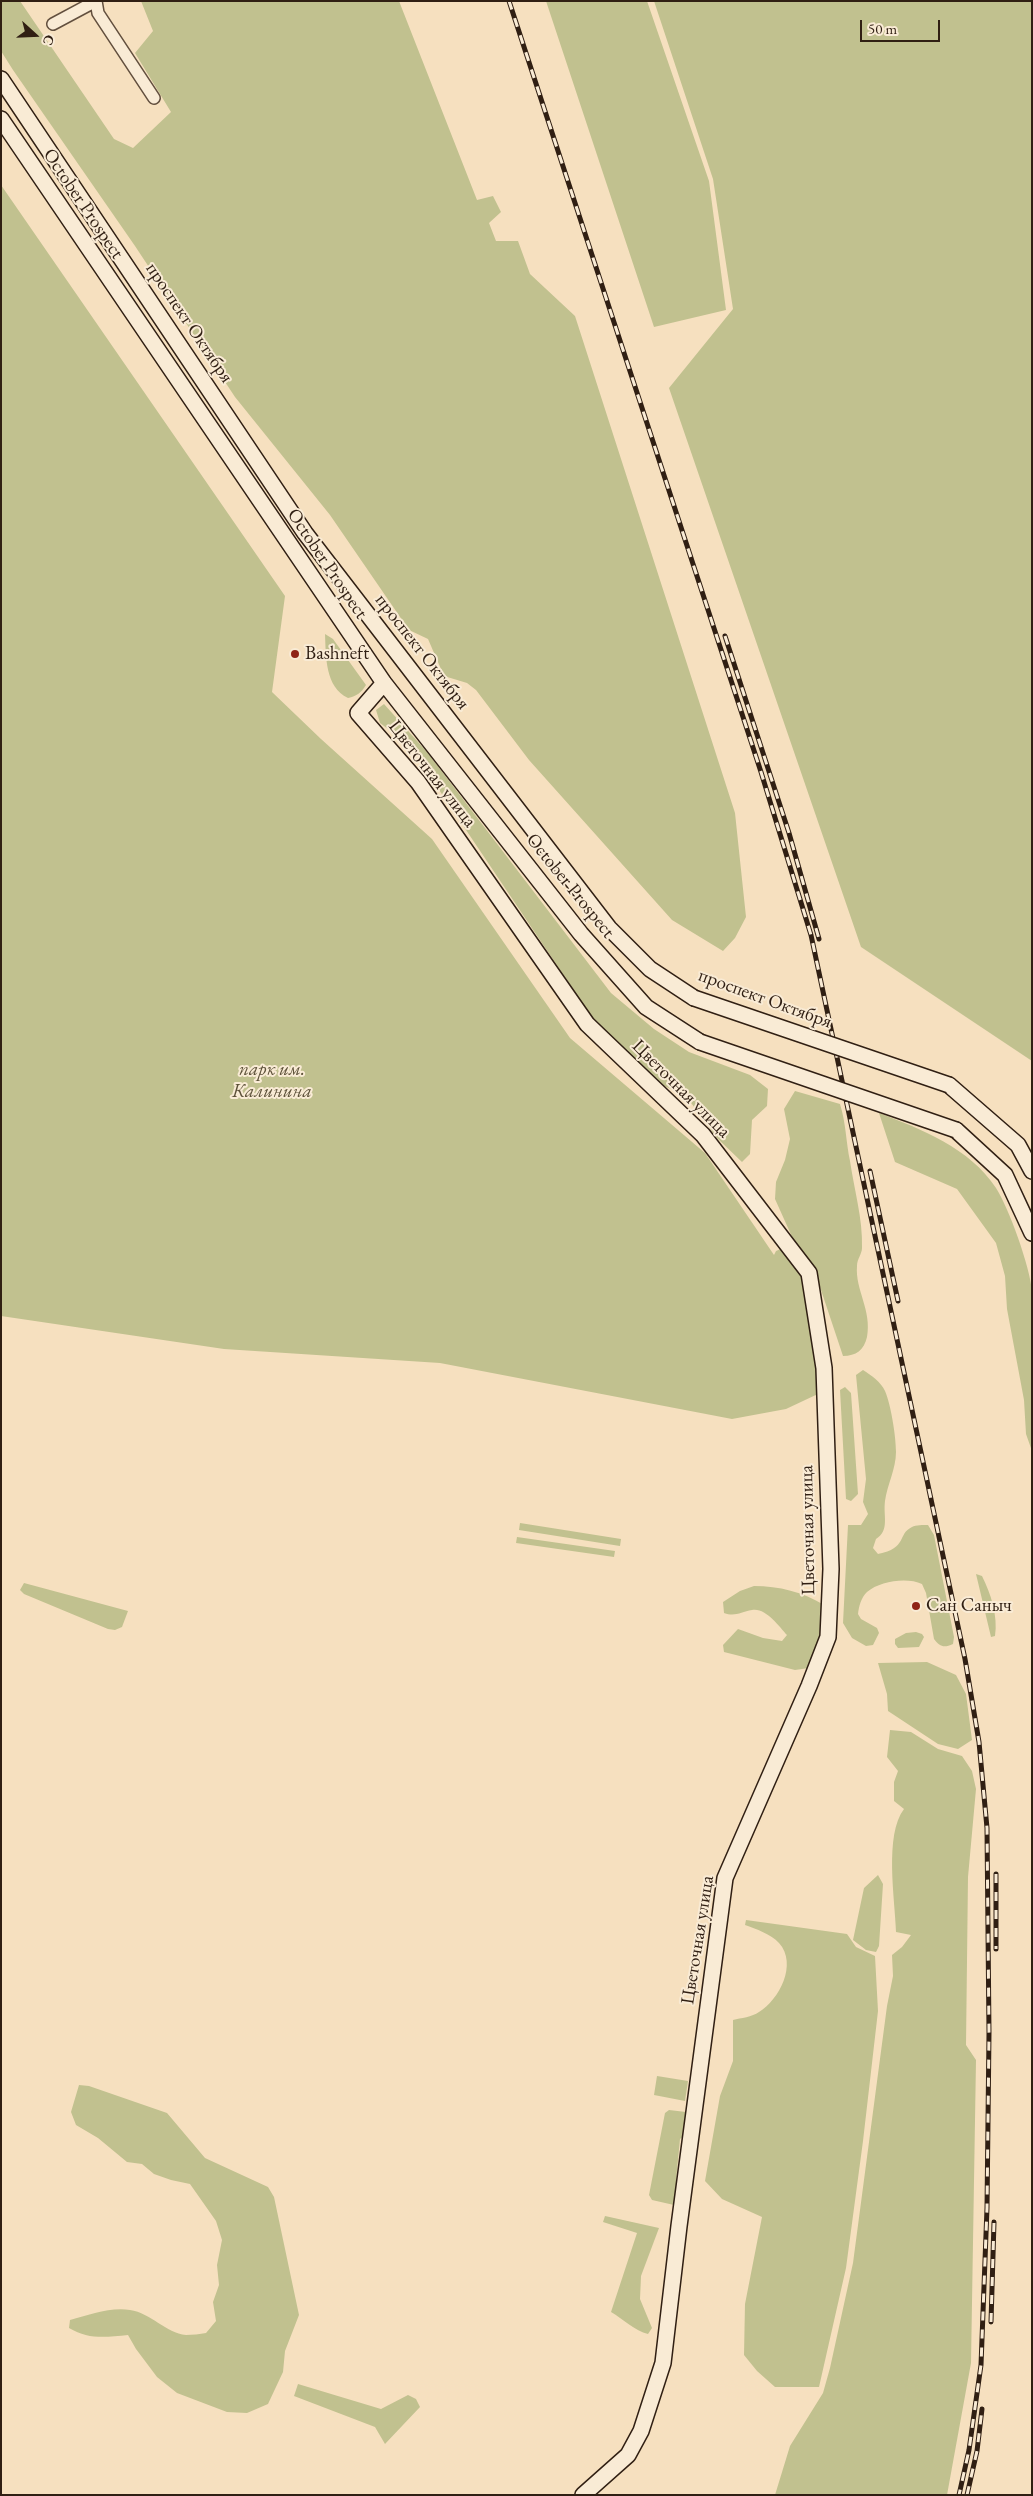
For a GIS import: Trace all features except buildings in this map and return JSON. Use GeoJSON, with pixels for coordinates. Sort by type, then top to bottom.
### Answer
{"type":"FeatureCollection","features":[{"type":"Feature","properties":{"kind":"main road","name":"проспект Октября"},"geometry":{"type":"LineString","coordinates":[[1,79],[305,533],[609,928],[650,970],[694,998],[949,1085],[1018,1145],[1032,1171]]}},
{"type":"Feature","properties":{"kind":"main road","name":"October Prospect"},"geometry":{"type":"LineString","coordinates":[[1,119],[384,683],[587,941],[646,1007],[700,1042],[956,1130],[1005,1175],[1032,1233]]}},
{"type":"Feature","properties":{"kind":"main road","name":"Цветочная улица"},"geometry":{"type":"LineString","coordinates":[[384,683],[358,713],[418,782],[587,1024],[703,1135],[809,1273],[824,1368],[831,1569],[828,1637],[809,1686],[725,1878],[663,2362],[642,2431],[628,2456],[583,2495]]}},
{"type":"Feature","properties":{"kind":"street"},"geometry":{"type":"LineString","coordinates":[[53,24],[96,1],[98,13],[154,98]]}},
{"type":"Feature","properties":{"kind":"green space"},"geometry":{"type":"Polygon","coordinates":[[[1,1],[20,1],[114,139],[133,148],[171,112],[135,53],[153,31],[141,1],[399,1],[477,200],[493,196],[501,212],[489,223],[496,241],[518,241],[530,274],[575,316],[735,813],[746,917],[735,938],[723,951],[672,920],[529,760],[476,690],[467,683],[444,676],[428,639],[409,630],[330,515],[235,397],[135,246],[13,70],[1,51],[1,1]]]}},
{"type":"Feature","properties":{"kind":"green space"},"geometry":{"type":"Polygon","coordinates":[[[546,1],[647,1],[709,181],[726,310],[654,327],[546,1]]]}},
{"type":"Feature","properties":{"kind":"green space"},"geometry":{"type":"Polygon","coordinates":[[[654,1],[1032,1],[1032,1061],[861,947],[669,388],[733,309],[713,179],[654,1]]]}},
{"type":"Feature","properties":{"kind":"green space","name":"парк им. Калинина"},"geometry":{"type":"Polygon","coordinates":[[[1,185],[285,596],[272,692],[432,839],[570,1038],[705,1153],[774,1255],[776,1251],[783,1248],[804,1279],[820,1393],[786,1409],[732,1419],[440,1363],[224,1349],[1,1316],[1,185]]]}},
{"type":"Feature","properties":{"kind":"green space"},"geometry":{"type":"Polygon","coordinates":[[[325,634],[333,639],[366,685],[356,695],[348,698],[335,687],[328,671],[325,634]]]}},
{"type":"Feature","properties":{"kind":"green space"},"geometry":{"type":"Polygon","coordinates":[[[384,704],[427,752],[611,993],[654,1029],[689,1052],[750,1075],[768,1089],[767,1106],[752,1120],[750,1154],[742,1162],[717,1138],[686,1096],[662,1085],[597,1025],[421,763],[420,753],[380,723],[376,710],[384,704]]]}},
{"type":"Feature","properties":{"kind":"green space"},"geometry":{"type":"Polygon","coordinates":[[[795,1091],[840,1104],[844,1118],[862,1237],[862,1248],[857,1263],[857,1275],[866,1309],[868,1327],[867,1337],[862,1349],[852,1355],[843,1356],[814,1269],[793,1239],[775,1199],[776,1182],[785,1160],[790,1139],[784,1109],[795,1091]]]}},
{"type":"Feature","properties":{"kind":"green space"},"geometry":{"type":"Polygon","coordinates":[[[879,1113],[928,1133],[959,1151],[985,1174],[996,1188],[1007,1209],[1023,1253],[1032,1291],[1032,1451],[1026,1434],[1024,1400],[1007,1309],[1005,1276],[996,1243],[957,1189],[895,1162],[879,1113]]]}},
{"type":"Feature","properties":{"kind":"green space"},"geometry":{"type":"Polygon","coordinates":[[[863,1370],[872,1376],[885,1391],[891,1412],[896,1446],[895,1465],[885,1501],[884,1527],[876,1539],[873,1548],[878,1554],[887,1551],[898,1545],[907,1530],[915,1526],[928,1525],[934,1535],[954,1637],[953,1644],[950,1645],[942,1646],[934,1639],[926,1593],[922,1584],[916,1582],[894,1581],[886,1583],[872,1588],[863,1597],[858,1614],[861,1619],[877,1628],[879,1633],[873,1645],[866,1646],[852,1638],[843,1623],[848,1525],[861,1525],[868,1514],[863,1502],[866,1479],[856,1375],[863,1370]]]}},
{"type":"Feature","properties":{"kind":"green space"},"geometry":{"type":"Polygon","coordinates":[[[845,1387],[851,1393],[858,1494],[851,1501],[846,1499],[840,1390],[845,1387]]]}},
{"type":"Feature","properties":{"kind":"green space"},"geometry":{"type":"Polygon","coordinates":[[[520,1523],[621,1539],[620,1546],[519,1530],[520,1523]]]}},
{"type":"Feature","properties":{"kind":"green space"},"geometry":{"type":"Polygon","coordinates":[[[517,1537],[615,1551],[614,1557],[516,1543],[517,1537]]]}},
{"type":"Feature","properties":{"kind":"green space"},"geometry":{"type":"Polygon","coordinates":[[[976,1574],[982,1576],[991,1598],[996,1621],[995,1636],[991,1637],[976,1574]]]}},
{"type":"Feature","properties":{"kind":"green space"},"geometry":{"type":"Polygon","coordinates":[[[24,1583],[128,1611],[122,1627],[115,1630],[108,1629],[24,1594],[20,1590],[24,1583]]]}},
{"type":"Feature","properties":{"kind":"green space"},"geometry":{"type":"Polygon","coordinates":[[[754,1586],[773,1587],[790,1591],[824,1605],[821,1640],[809,1668],[795,1670],[724,1652],[723,1645],[738,1629],[763,1638],[782,1641],[787,1635],[762,1611],[752,1610],[738,1614],[724,1613],[723,1602],[740,1591],[754,1586]]]}},
{"type":"Feature","properties":{"kind":"green space"},"geometry":{"type":"Polygon","coordinates":[[[916,1632],[924,1637],[919,1647],[898,1648],[895,1644],[895,1639],[906,1633],[916,1632]]]}},
{"type":"Feature","properties":{"kind":"green space"},"geometry":{"type":"Polygon","coordinates":[[[927,1662],[956,1675],[966,1694],[972,1740],[958,1749],[938,1744],[888,1711],[887,1694],[878,1663],[927,1662]]]}},
{"type":"Feature","properties":{"kind":"green space"},"geometry":{"type":"Polygon","coordinates":[[[890,1730],[911,1732],[938,1749],[962,1756],[972,1771],[976,1789],[968,1877],[966,2045],[976,2060],[971,2363],[947,2495],[775,2495],[790,2446],[823,2393],[830,2368],[853,2263],[887,2006],[893,1976],[892,1955],[902,1947],[911,1935],[896,1932],[892,1851],[898,1820],[904,1809],[894,1801],[894,1782],[898,1771],[887,1757],[890,1730]]]}},
{"type":"Feature","properties":{"kind":"green space"},"geometry":{"type":"Polygon","coordinates":[[[878,1875],[883,1884],[879,1946],[876,1952],[866,1950],[853,1940],[864,1888],[878,1875]]]}},
{"type":"Feature","properties":{"kind":"green space"},"geometry":{"type":"Polygon","coordinates":[[[746,1920],[847,1934],[856,1947],[875,1956],[878,2011],[863,2141],[846,2268],[819,2387],[775,2387],[757,2371],[744,2355],[745,2304],[762,2217],[722,2199],[705,2181],[720,2096],[733,2061],[733,2020],[753,2015],[766,2006],[779,1990],[784,1981],[786,1971],[787,1961],[779,1943],[768,1934],[745,1925],[746,1920]]]}},
{"type":"Feature","properties":{"kind":"green space"},"geometry":{"type":"Polygon","coordinates":[[[657,2076],[688,2081],[685,2101],[654,2095],[657,2076]]]}},
{"type":"Feature","properties":{"kind":"green space"},"geometry":{"type":"Polygon","coordinates":[[[79,2085],[89,2086],[167,2113],[205,2158],[268,2187],[274,2197],[299,2315],[285,2351],[283,2372],[268,2404],[247,2413],[227,2412],[177,2393],[157,2377],[128,2335],[91,2336],[69,2328],[70,2320],[100,2312],[122,2309],[138,2312],[172,2331],[186,2335],[206,2333],[216,2321],[213,2302],[219,2285],[217,2265],[222,2240],[216,2221],[190,2184],[154,2174],[142,2164],[127,2162],[98,2138],[76,2125],[71,2112],[79,2085]]]}},
{"type":"Feature","properties":{"kind":"green space"},"geometry":{"type":"Polygon","coordinates":[[[669,2110],[686,2112],[687,2115],[685,2135],[680,2139],[676,2180],[681,2185],[678,2201],[674,2205],[652,2200],[649,2195],[665,2113],[669,2110]]]}},
{"type":"Feature","properties":{"kind":"green space"},"geometry":{"type":"Polygon","coordinates":[[[605,2216],[659,2228],[641,2276],[640,2299],[652,2328],[648,2334],[634,2328],[611,2312],[637,2233],[603,2222],[605,2216]]]}},
{"type":"Feature","properties":{"kind":"green space"},"geometry":{"type":"Polygon","coordinates":[[[298,2384],[381,2409],[408,2395],[416,2399],[420,2407],[385,2444],[375,2427],[294,2396],[298,2384]]]}},
{"type":"Feature","properties":{"kind":"railway"},"geometry":{"type":"LineString","coordinates":[[509,1],[761,772],[811,935],[965,1659],[979,1742],[987,1828],[989,2033],[987,2208],[981,2365],[969,2450],[959,2495]]}},
{"type":"Feature","properties":{"kind":"railway"},"geometry":{"type":"LineString","coordinates":[[725,636],[789,833],[819,939]]}},
{"type":"Feature","properties":{"kind":"railway"},"geometry":{"type":"LineString","coordinates":[[870,1171],[898,1301]]}},
{"type":"Feature","properties":{"kind":"railway"},"geometry":{"type":"LineString","coordinates":[[996,1874],[996,1949]]}},
{"type":"Feature","properties":{"kind":"railway"},"geometry":{"type":"LineString","coordinates":[[991,2322],[994,2222]]}},
{"type":"Feature","properties":{"kind":"railway"},"geometry":{"type":"LineString","coordinates":[[967,2495],[977,2451],[982,2409]]}},
{"type":"Feature","properties":{"kind":"place","name":"Bashneft"},"geometry":{"type":"Point","coordinates":[295,654]}},
{"type":"Feature","properties":{"kind":"place","name":"Сан Саныч"},"geometry":{"type":"Point","coordinates":[916,1606]}}]}
